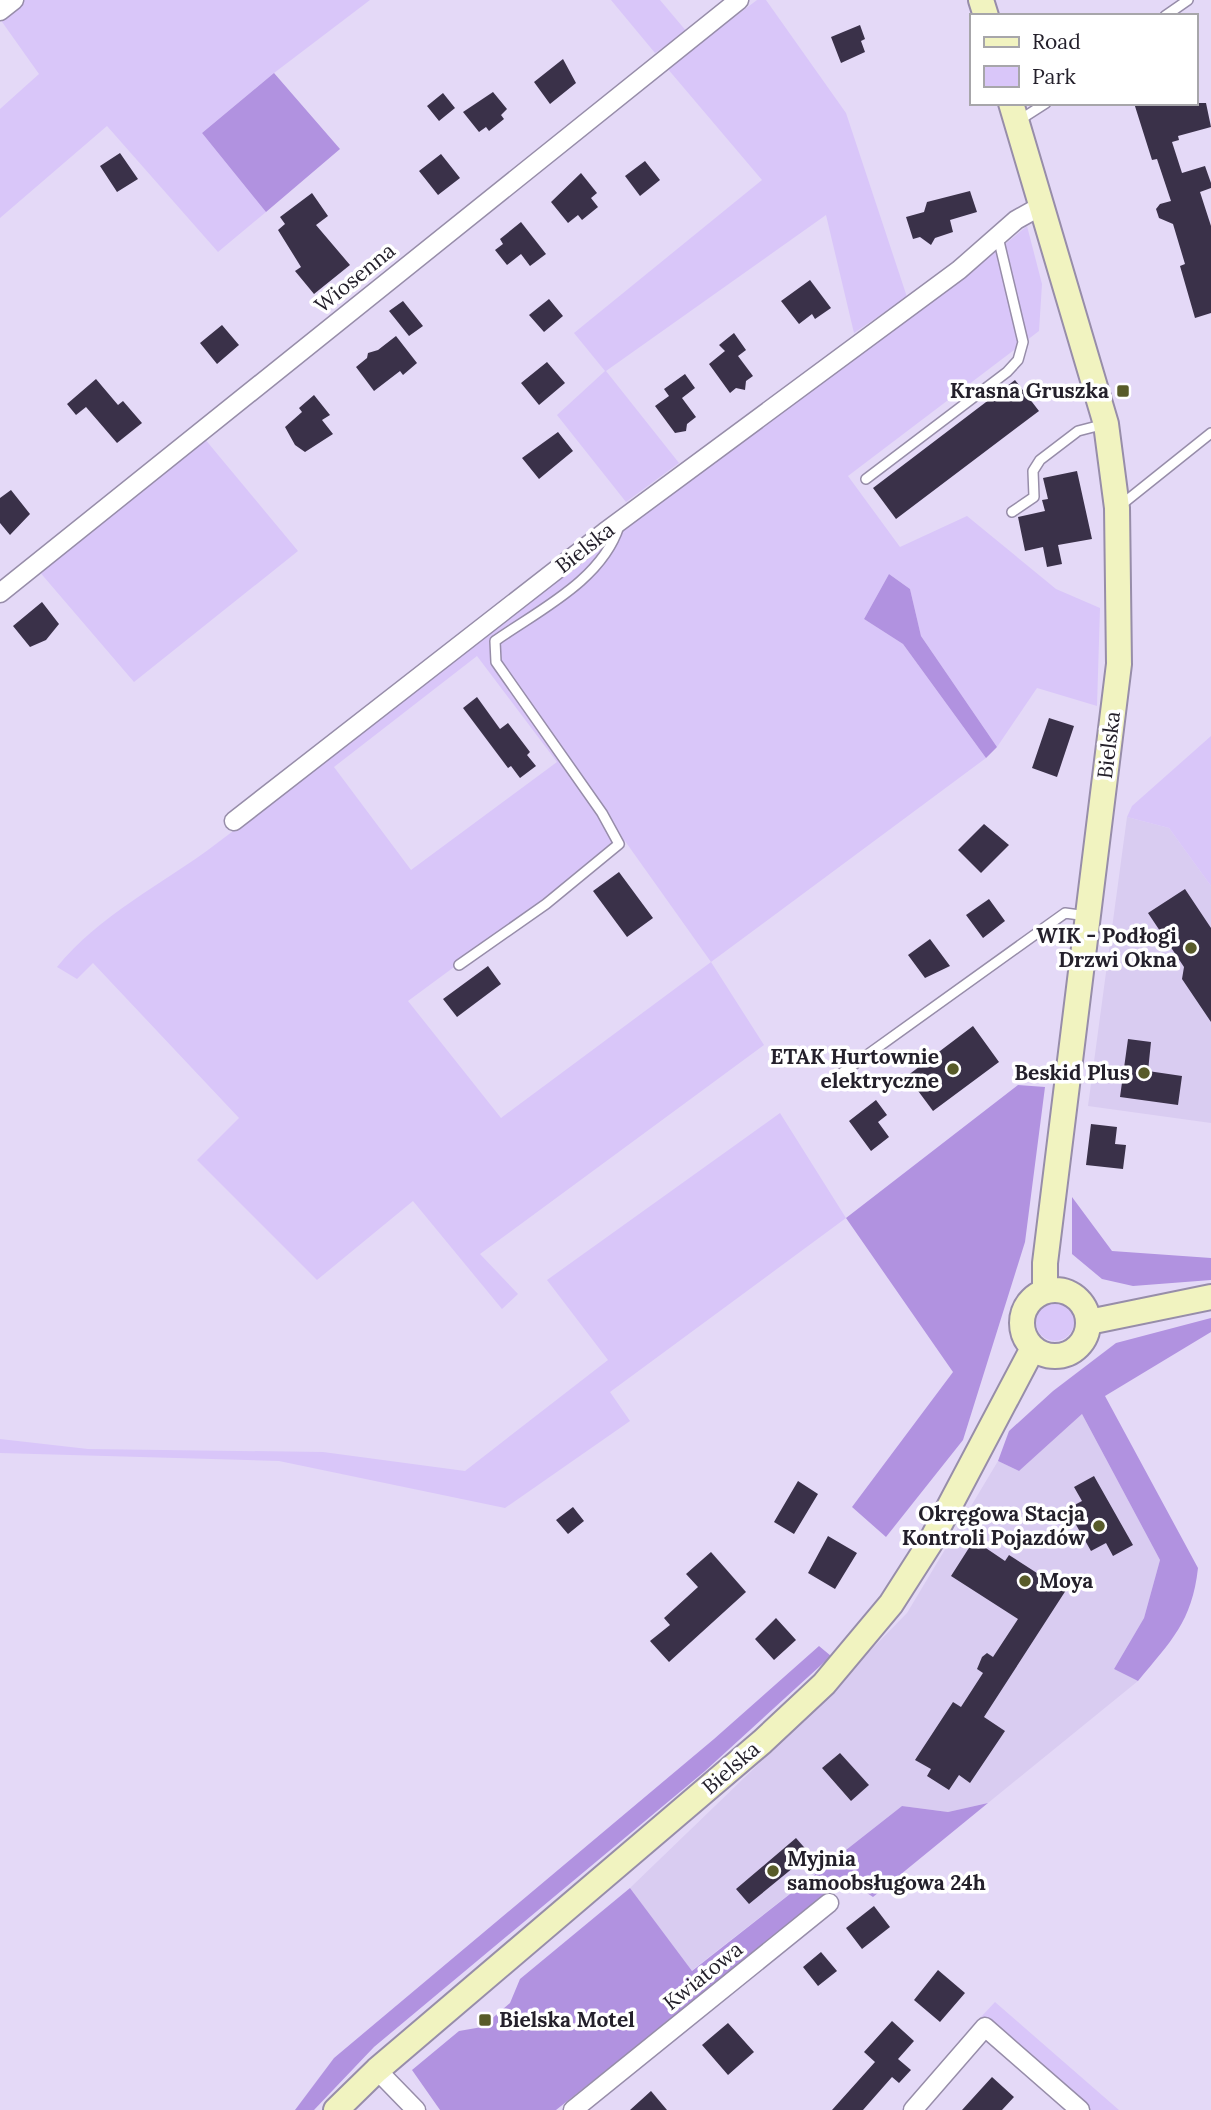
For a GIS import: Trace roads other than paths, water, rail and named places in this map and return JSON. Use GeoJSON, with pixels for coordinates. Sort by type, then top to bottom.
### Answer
{"type":"FeatureCollection","features":[{"type":"Feature","properties":{"kind":"street"},"geometry":{"type":"LineString","coordinates":[[0,11],[14,0]]}},
{"type":"Feature","properties":{"kind":"street","name":"Wiosenna"},"geometry":{"type":"LineString","coordinates":[[0,593],[739,0]]}},
{"type":"Feature","properties":{"kind":"street","name":"Bielska"},"geometry":{"type":"LineString","coordinates":[[1014,112],[1106,424],[1117,508],[1119,664],[1045,1263],[1045,1291]]}},
{"type":"Feature","properties":{"kind":"street","name":"Bielska"},"geometry":{"type":"LineString","coordinates":[[234,821],[621,520],[960,270],[1016,220],[1041,206]]}},
{"type":"Feature","properties":{"kind":"street"},"geometry":{"type":"LineString","coordinates":[[1055,1289],[1074,1295],[1082,1302],[1089,1322],[1082,1343],[1074,1351],[1053,1357],[1033,1348],[1022,1331],[1021,1321],[1028,1302],[1045,1291],[1055,1289]]}},
{"type":"Feature","properties":{"kind":"street"},"geometry":{"type":"LineString","coordinates":[[1089,1322],[1211,1297]]}},
{"type":"Feature","properties":{"kind":"street","name":"Bielska"},"geometry":{"type":"LineString","coordinates":[[336,2110],[377,2070],[762,1742],[824,1684],[891,1604],[930,1544],[1033,1348]]}},
{"type":"Feature","properties":{"kind":"street","name":"Kwiatowa"},"geometry":{"type":"LineString","coordinates":[[573,2110],[829,1903]]}},
{"type":"Feature","properties":{"kind":"street"},"geometry":{"type":"LineString","coordinates":[[913,2110],[985,2027],[1080,2110]]}},
{"type":"Feature","properties":{"kind":"street"},"geometry":{"type":"LineString","coordinates":[[377,2070],[416,2110]]}},
{"type":"Feature","properties":{"kind":"lane"},"geometry":{"type":"LineString","coordinates":[[1168,14],[1188,0]]}},
{"type":"Feature","properties":{"kind":"lane"},"geometry":{"type":"LineString","coordinates":[[1014,112],[1039,105]]}},
{"type":"Feature","properties":{"kind":"lane"},"geometry":{"type":"LineString","coordinates":[[866,479],[1007,372],[1018,360],[1023,342],[998,237]]}},
{"type":"Feature","properties":{"kind":"lane"},"geometry":{"type":"LineString","coordinates":[[1012,512],[1034,497],[1032,471],[1040,460],[1078,431],[1106,424]]}},
{"type":"Feature","properties":{"kind":"lane"},"geometry":{"type":"LineString","coordinates":[[1117,508],[1211,433]]}},
{"type":"Feature","properties":{"kind":"lane"},"geometry":{"type":"LineString","coordinates":[[458,965],[546,904],[619,844],[602,813],[496,662],[495,641],[581,581],[612,545],[621,520]]}},
{"type":"Feature","properties":{"kind":"lane"},"geometry":{"type":"LineString","coordinates":[[842,1073],[1065,913],[1087,916]]}},
{"type":"Feature","properties":{"kind":"place","name":"Krasna Gruszka"},"geometry":{"type":"Point","coordinates":[1123,391]}},
{"type":"Feature","properties":{"kind":"place","name":"WIK - Podłogi Drzwi Okna"},"geometry":{"type":"Point","coordinates":[1191,948]}},
{"type":"Feature","properties":{"kind":"place","name":"ETAK Hurtownie elektryczne"},"geometry":{"type":"Point","coordinates":[953,1069]}},
{"type":"Feature","properties":{"kind":"place","name":"Beskid Plus"},"geometry":{"type":"Point","coordinates":[1144,1073]}},
{"type":"Feature","properties":{"kind":"place","name":"Okręgowa Stacja Kontroli Pojazdów"},"geometry":{"type":"Point","coordinates":[1099,1526]}},
{"type":"Feature","properties":{"kind":"place","name":"Moya"},"geometry":{"type":"Point","coordinates":[1025,1581]}},
{"type":"Feature","properties":{"kind":"place","name":"Myjnia samoobsługowa 24h"},"geometry":{"type":"Point","coordinates":[773,1871]}},
{"type":"Feature","properties":{"kind":"place","name":"Bielska Motel"},"geometry":{"type":"Point","coordinates":[485,2020]}}]}
